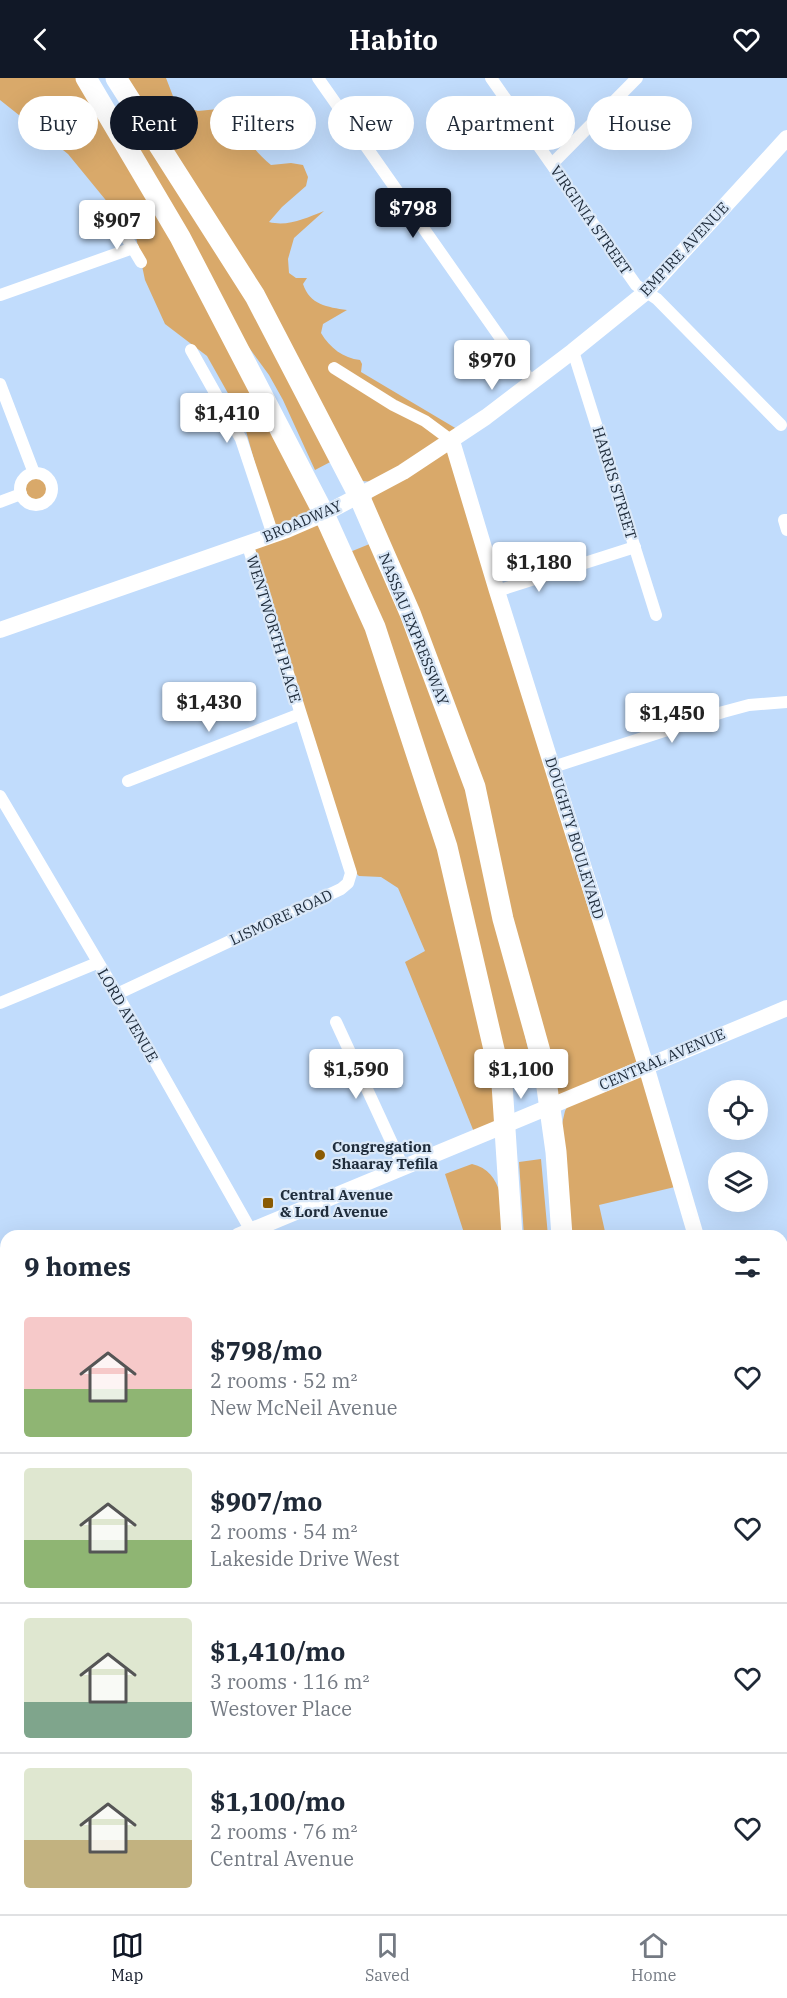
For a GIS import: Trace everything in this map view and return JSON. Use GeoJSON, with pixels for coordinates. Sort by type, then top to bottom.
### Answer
{"type":"FeatureCollection","features":[{"type":"Feature","properties":{"kind":"highway"},"geometry":{"type":"LineString","coordinates":[[86,78],[180,237],[324,514],[375,627],[447,847],[502,1084],[512,1230]]}},
{"type":"Feature","properties":{"kind":"highway","name":"NASSAU EXPRESSWAY"},"geometry":{"type":"LineString","coordinates":[[116,78],[255,296],[359,496],[410,613],[475,787],[503,919],[544,1066],[551,1107],[561,1230]]}},
{"type":"Feature","properties":{"kind":"main road","name":"EMPIRE AVENUE"},"geometry":{"type":"LineString","coordinates":[[573,351],[646,292],[787,138]]}},
{"type":"Feature","properties":{"kind":"main road","name":"BROADWAY"},"geometry":{"type":"LineString","coordinates":[[0,630],[273,535],[324,514],[403,472],[452,441],[573,351]]}},
{"type":"Feature","properties":{"kind":"main road","name":"DOUGHTY BOULEVARD"},"geometry":{"type":"LineString","coordinates":[[452,441],[646,1066],[694,1230]]}},
{"type":"Feature","properties":{"kind":"main road","name":"CENTRAL AVENUE"},"geometry":{"type":"LineString","coordinates":[[257,1230],[787,1008]]}},
{"type":"Feature","properties":{"kind":"street"},"geometry":{"type":"LineString","coordinates":[[318,78],[532,383]]}},
{"type":"Feature","properties":{"kind":"street","name":"VIRGINIA STREET"},"geometry":{"type":"LineString","coordinates":[[491,78],[636,285],[657,300],[781,426]]}},
{"type":"Feature","properties":{"kind":"street"},"geometry":{"type":"LineString","coordinates":[[552,164],[637,78]]}},
{"type":"Feature","properties":{"kind":"street"},"geometry":{"type":"LineString","coordinates":[[119,225],[141,262]]}},
{"type":"Feature","properties":{"kind":"street"},"geometry":{"type":"LineString","coordinates":[[0,295],[133,248]]}},
{"type":"Feature","properties":{"kind":"street"},"geometry":{"type":"LineString","coordinates":[[191,350],[242,439],[273,535]]}},
{"type":"Feature","properties":{"kind":"street","name":"HARRIS STREET"},"geometry":{"type":"LineString","coordinates":[[573,351],[656,615]]}},
{"type":"Feature","properties":{"kind":"street"},"geometry":{"type":"LineString","coordinates":[[334,368],[393,405],[425,421],[452,441]]}},
{"type":"Feature","properties":{"kind":"street"},"geometry":{"type":"LineString","coordinates":[[0,384],[34,473]]}},
{"type":"Feature","properties":{"kind":"street"},"geometry":{"type":"LineString","coordinates":[[34,473],[40,473],[49,479],[51,494],[44,502],[33,504],[24,499],[21,494],[23,480],[34,473]]}},
{"type":"Feature","properties":{"kind":"street"},"geometry":{"type":"LineString","coordinates":[[0,502],[21,494]]}},
{"type":"Feature","properties":{"kind":"street","name":"WENTWORTH PLACE"},"geometry":{"type":"LineString","coordinates":[[247,543],[300,714]]}},
{"type":"Feature","properties":{"kind":"street"},"geometry":{"type":"LineString","coordinates":[[497,591],[635,547]]}},
{"type":"Feature","properties":{"kind":"street"},"geometry":{"type":"LineString","coordinates":[[553,766],[723,712],[749,705],[787,702]]}},
{"type":"Feature","properties":{"kind":"street"},"geometry":{"type":"LineString","coordinates":[[128,781],[300,714]]}},
{"type":"Feature","properties":{"kind":"street","name":"LISMORE ROAD"},"geometry":{"type":"LineString","coordinates":[[117,994],[340,889],[348,883],[351,873],[300,714]]}},
{"type":"Feature","properties":{"kind":"street","name":"LORD AVENUE"},"geometry":{"type":"LineString","coordinates":[[0,796],[117,994],[246,1230]]}},
{"type":"Feature","properties":{"kind":"street"},"geometry":{"type":"LineString","coordinates":[[0,822],[12,817]]}},
{"type":"Feature","properties":{"kind":"street"},"geometry":{"type":"LineString","coordinates":[[0,1003],[97,963]]}},
{"type":"Feature","properties":{"kind":"street"},"geometry":{"type":"LineString","coordinates":[[336,1022],[403,1167]]}},
{"type":"Feature","properties":{"kind":"shaded area"},"geometry":{"type":"Polygon","coordinates":[[[0,78],[85,78],[95,96],[18,96],[18,114],[0,100],[0,78]]]}},
{"type":"Feature","properties":{"kind":"shaded area"},"geometry":{"type":"Polygon","coordinates":[[[119,78],[166,78],[173,96],[130,96],[119,78]]]}},
{"type":"Feature","properties":{"kind":"shaded area"},"geometry":{"type":"Polygon","coordinates":[[[98,102],[110,124],[110,150],[124,150],[321,512],[273,529],[243,420],[207,356],[165,324],[145,280],[136,237],[63,150],[98,150],[98,102]]]}},
{"type":"Feature","properties":{"kind":"shaded area"},"geometry":{"type":"Polygon","coordinates":[[[210,110],[210,150],[256,150],[271,165],[291,163],[303,165],[308,177],[306,186],[269,222],[290,223],[324,211],[294,238],[288,259],[289,273],[296,278],[307,278],[303,284],[315,301],[326,306],[347,310],[323,324],[321,333],[328,343],[348,357],[360,360],[361,372],[462,432],[375,482],[362,481],[162,150],[198,150],[198,111],[210,110]]]}},
{"type":"Feature","properties":{"kind":"shaded area"},"geometry":{"type":"Polygon","coordinates":[[[139,150],[156,150],[230,264],[336,459],[315,470],[269,375],[234,327],[139,150]]]}},
{"type":"Feature","properties":{"kind":"shaded area"},"geometry":{"type":"Polygon","coordinates":[[[450,448],[644,1065],[558,1097],[477,789],[370,503],[373,495],[450,448]]]}},
{"type":"Feature","properties":{"kind":"shaded area"},"geometry":{"type":"Polygon","coordinates":[[[36,476],[45,480],[49,489],[45,498],[36,502],[27,498],[23,489],[27,480],[36,476]]]}},
{"type":"Feature","properties":{"kind":"shaded area"},"geometry":{"type":"Polygon","coordinates":[[[315,525],[321,526],[372,628],[442,842],[490,1062],[497,1120],[474,1132],[405,962],[425,951],[398,888],[381,877],[359,876],[354,871],[254,547],[315,525]]]}},
{"type":"Feature","properties":{"kind":"shaded area"},"geometry":{"type":"Polygon","coordinates":[[[372,543],[438,696],[485,854],[532,1067],[500,1077],[486,1001],[345,554],[372,543]]]}},
{"type":"Feature","properties":{"kind":"shaded area"},"geometry":{"type":"Polygon","coordinates":[[[644,1068],[679,1186],[599,1205],[605,1230],[571,1230],[562,1124],[569,1103],[644,1068]]]}},
{"type":"Feature","properties":{"kind":"shaded area"},"geometry":{"type":"Polygon","coordinates":[[[541,1159],[547,1230],[524,1230],[519,1162],[541,1159]]]}},
{"type":"Feature","properties":{"kind":"shaded area"},"geometry":{"type":"Polygon","coordinates":[[[472,1164],[483,1168],[496,1183],[500,1193],[506,1230],[463,1230],[445,1174],[472,1164]]]}},
{"type":"Feature","properties":{"kind":"place","name":"Congregation Shaaray Tefila"},"geometry":{"type":"Point","coordinates":[320,1155]}},
{"type":"Feature","properties":{"kind":"place","name":"Central Avenue & Lord Avenue"},"geometry":{"type":"Point","coordinates":[268,1203]}}]}
